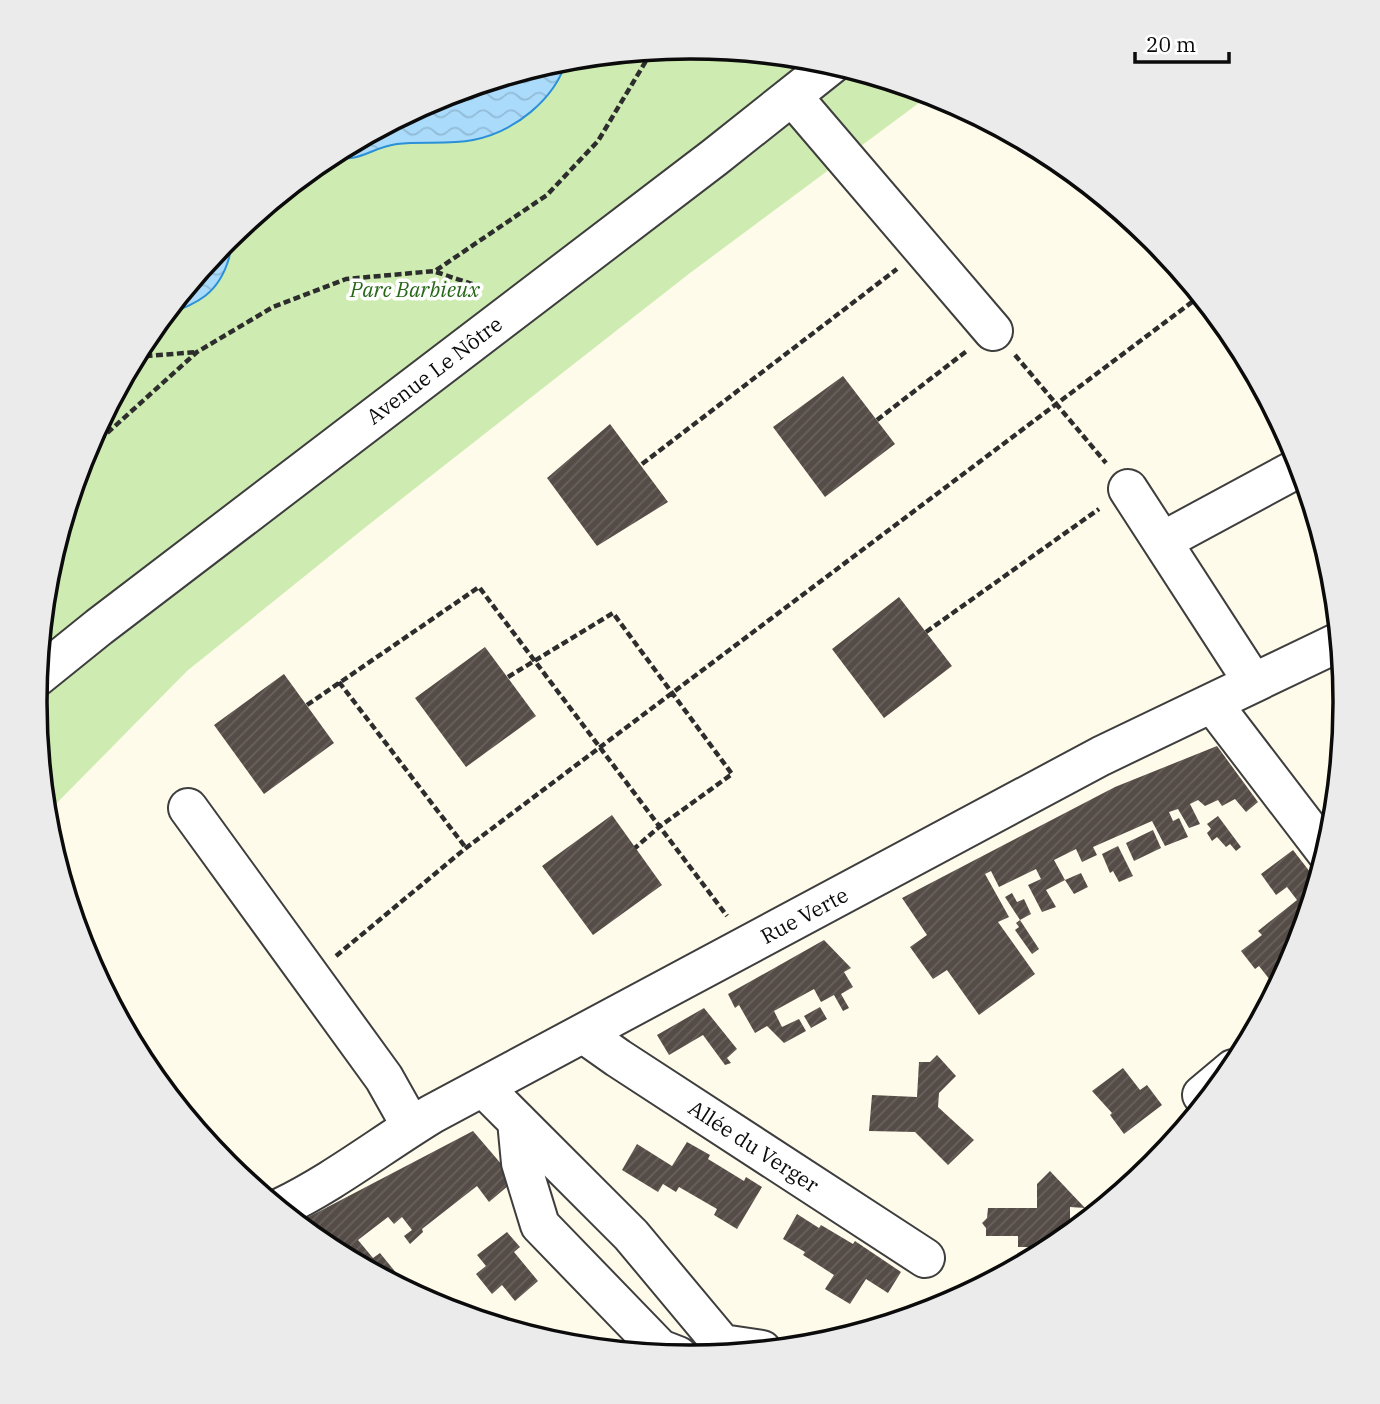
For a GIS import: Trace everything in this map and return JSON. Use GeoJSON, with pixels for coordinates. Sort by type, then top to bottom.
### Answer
{"type":"FeatureCollection","features":[{"type":"Feature","properties":{"kind":"street","name":"Avenue Le Nôtre"},"geometry":{"type":"LineString","coordinates":[[49,668],[820,73]]}},
{"type":"Feature","properties":{"kind":"street"},"geometry":{"type":"LineString","coordinates":[[792,96],[993,331]]}},
{"type":"Feature","properties":{"kind":"street"},"geometry":{"type":"LineString","coordinates":[[1163,541],[1290,472]]}},
{"type":"Feature","properties":{"kind":"street"},"geometry":{"type":"LineString","coordinates":[[1128,489],[1253,682]]}},
{"type":"Feature","properties":{"kind":"street","name":"Rue Verte"},"geometry":{"type":"LineString","coordinates":[[288,1203],[346,1171],[411,1126],[751,943],[1101,756],[1330,646]]}},
{"type":"Feature","properties":{"kind":"street"},"geometry":{"type":"LineString","coordinates":[[1212,703],[1317,840]]}},
{"type":"Feature","properties":{"kind":"street"},"geometry":{"type":"LineString","coordinates":[[188,808],[384,1078],[411,1126]]}},
{"type":"Feature","properties":{"kind":"street","name":"Allée du Verger"},"geometry":{"type":"LineString","coordinates":[[584,1034],[925,1258]]}},
{"type":"Feature","properties":{"kind":"street"},"geometry":{"type":"LineString","coordinates":[[483,1087],[631,1235],[719,1344]]}},
{"type":"Feature","properties":{"kind":"street"},"geometry":{"type":"LineString","coordinates":[[517,1121],[521,1163],[540,1225],[654,1343]]}},
{"type":"Feature","properties":{"kind":"path"},"geometry":{"type":"LineString","coordinates":[[435,271],[547,195],[598,141],[646,61]]}},
{"type":"Feature","properties":{"kind":"path"},"geometry":{"type":"LineString","coordinates":[[642,464],[923,249]]}},
{"type":"Feature","properties":{"kind":"path"},"geometry":{"type":"LineString","coordinates":[[107,434],[197,352],[273,307],[346,279],[435,271],[478,286],[502,319]]}},
{"type":"Feature","properties":{"kind":"path"},"geometry":{"type":"LineString","coordinates":[[311,977],[466,848],[1192,302]]}},
{"type":"Feature","properties":{"kind":"path"},"geometry":{"type":"LineString","coordinates":[[877,420],[993,331],[1128,489],[926,632]]}},
{"type":"Feature","properties":{"kind":"path"},"geometry":{"type":"LineString","coordinates":[[149,356],[197,352]]}},
{"type":"Feature","properties":{"kind":"path"},"geometry":{"type":"LineString","coordinates":[[307,705],[479,587],[715,902],[751,943]]}},
{"type":"Feature","properties":{"kind":"path"},"geometry":{"type":"LineString","coordinates":[[508,677],[613,613],[674,693],[733,774],[659,827],[635,848]]}},
{"type":"Feature","properties":{"kind":"path"},"geometry":{"type":"LineString","coordinates":[[339,682],[466,848]]}},
{"type":"Feature","properties":{"kind":"green space","name":"Parc Barbieux"},"geometry":{"type":"Polygon","coordinates":[[[690,59],[774,65],[856,81],[920,102],[690,273],[187,671],[56,804],[47,702],[53,618],[69,536],[96,456],[133,381],[180,311],[236,248],[299,192],[369,145],[444,108],[524,81],[606,65],[690,59]]]}},
{"type":"Feature","properties":{"kind":"water"},"geometry":{"type":"Polygon","coordinates":[[[561,73],[543,101],[518,122],[503,130],[473,140],[397,144],[349,158],[369,145],[444,108],[483,93],[561,73]]]}},
{"type":"Feature","properties":{"kind":"water"},"geometry":{"type":"Polygon","coordinates":[[[229,255],[225,270],[213,289],[182,308],[229,255]]]}},
{"type":"Feature","properties":{"kind":"building"},"geometry":{"type":"Polygon","coordinates":[[[843,376],[895,444],[825,497],[773,427],[843,376]]]}},
{"type":"Feature","properties":{"kind":"building"},"geometry":{"type":"Polygon","coordinates":[[[610,424],[668,502],[597,546],[547,478],[610,424]]]}},
{"type":"Feature","properties":{"kind":"building"},"geometry":{"type":"Polygon","coordinates":[[[899,597],[952,666],[884,718],[832,649],[899,597]]]}},
{"type":"Feature","properties":{"kind":"building"},"geometry":{"type":"Polygon","coordinates":[[[485,647],[536,716],[466,767],[415,698],[485,647]]]}},
{"type":"Feature","properties":{"kind":"building"},"geometry":{"type":"Polygon","coordinates":[[[284,674],[334,743],[264,794],[214,725],[284,674]]]}},
{"type":"Feature","properties":{"kind":"building"},"geometry":{"type":"Polygon","coordinates":[[[1217,746],[1258,802],[1246,812],[1235,799],[1222,806],[1218,800],[1205,806],[1198,800],[1190,804],[1200,824],[1189,828],[1178,809],[1169,812],[1173,821],[1179,818],[1188,837],[1165,846],[1152,821],[1093,847],[1097,855],[1082,862],[1076,849],[1054,860],[1065,880],[1046,890],[1056,907],[1042,912],[1028,885],[1041,879],[1036,869],[999,887],[991,871],[985,874],[1009,917],[998,922],[1035,974],[979,1015],[947,970],[933,979],[910,947],[927,935],[902,898],[1115,787],[1217,746]]]}},
{"type":"Feature","properties":{"kind":"building"},"geometry":{"type":"Polygon","coordinates":[[[612,815],[662,885],[593,935],[542,866],[612,815]]]}},
{"type":"Feature","properties":{"kind":"building"},"geometry":{"type":"Polygon","coordinates":[[[1218,816],[1241,847],[1236,851],[1230,844],[1226,847],[1217,837],[1212,841],[1207,833],[1211,829],[1207,824],[1218,816]]]}},
{"type":"Feature","properties":{"kind":"building"},"geometry":{"type":"Polygon","coordinates":[[[1153,830],[1161,848],[1134,861],[1126,843],[1153,830]]]}},
{"type":"Feature","properties":{"kind":"building"},"geometry":{"type":"Polygon","coordinates":[[[1118,846],[1133,876],[1119,882],[1113,871],[1110,873],[1102,854],[1118,846]]]}},
{"type":"Feature","properties":{"kind":"building"},"geometry":{"type":"Polygon","coordinates":[[[1293,850],[1310,872],[1299,909],[1269,979],[1259,966],[1255,969],[1241,951],[1262,935],[1258,931],[1297,900],[1287,887],[1276,895],[1261,874],[1293,850]]]}},
{"type":"Feature","properties":{"kind":"building"},"geometry":{"type":"Polygon","coordinates":[[[1081,873],[1088,887],[1074,894],[1065,880],[1081,873]]]}},
{"type":"Feature","properties":{"kind":"building"},"geometry":{"type":"Polygon","coordinates":[[[1012,893],[1017,902],[1024,899],[1031,914],[1020,920],[1005,897],[1012,893]]]}},
{"type":"Feature","properties":{"kind":"building"},"geometry":{"type":"Polygon","coordinates":[[[1020,920],[1039,949],[1032,954],[1015,930],[1019,927],[1016,923],[1020,920]]]}},
{"type":"Feature","properties":{"kind":"building"},"geometry":{"type":"Polygon","coordinates":[[[824,940],[851,968],[844,972],[853,987],[841,994],[849,1008],[843,1011],[834,995],[821,1002],[814,989],[774,1011],[782,1027],[799,1019],[806,1031],[784,1043],[767,1026],[755,1033],[739,1005],[735,1008],[728,994],[824,940]]]}},
{"type":"Feature","properties":{"kind":"building"},"geometry":{"type":"Polygon","coordinates":[[[820,1007],[827,1019],[811,1028],[804,1016],[820,1007]]]}},
{"type":"Feature","properties":{"kind":"building"},"geometry":{"type":"Polygon","coordinates":[[[704,1008],[737,1049],[727,1058],[731,1063],[725,1065],[703,1035],[669,1055],[657,1035],[704,1008]]]}},
{"type":"Feature","properties":{"kind":"building"},"geometry":{"type":"Polygon","coordinates":[[[937,1055],[956,1076],[939,1093],[938,1107],[974,1140],[948,1165],[915,1132],[869,1131],[872,1095],[917,1097],[919,1062],[930,1062],[937,1055]]]}},
{"type":"Feature","properties":{"kind":"building"},"geometry":{"type":"Polygon","coordinates":[[[1123,1068],[1140,1090],[1147,1085],[1162,1105],[1124,1134],[1110,1115],[1112,1113],[1092,1091],[1123,1068]]]}},
{"type":"Feature","properties":{"kind":"building"},"geometry":{"type":"Polygon","coordinates":[[[473,1131],[515,1180],[489,1202],[477,1186],[422,1229],[423,1232],[410,1244],[404,1236],[412,1230],[402,1217],[394,1224],[388,1217],[358,1240],[373,1258],[380,1253],[396,1273],[369,1259],[307,1218],[473,1131]]]}},
{"type":"Feature","properties":{"kind":"building"},"geometry":{"type":"Polygon","coordinates":[[[687,1142],[710,1155],[708,1159],[744,1181],[746,1177],[762,1187],[737,1229],[714,1215],[717,1209],[679,1187],[676,1192],[663,1184],[658,1192],[622,1170],[637,1144],[672,1166],[687,1142]]]}},
{"type":"Feature","properties":{"kind":"building"},"geometry":{"type":"Polygon","coordinates":[[[1050,1171],[1085,1208],[1070,1207],[1070,1220],[1030,1247],[1018,1247],[1018,1236],[986,1236],[986,1228],[982,1223],[987,1218],[988,1208],[1037,1208],[1037,1184],[1050,1171]]]}},
{"type":"Feature","properties":{"kind":"building"},"geometry":{"type":"Polygon","coordinates":[[[797,1214],[853,1244],[855,1241],[901,1272],[888,1293],[866,1279],[850,1304],[825,1289],[834,1275],[783,1239],[797,1214]]]}},
{"type":"Feature","properties":{"kind":"building"},"geometry":{"type":"Polygon","coordinates":[[[507,1232],[520,1247],[514,1252],[538,1281],[515,1301],[502,1285],[492,1294],[476,1274],[486,1266],[477,1255],[507,1232]]]}}]}
